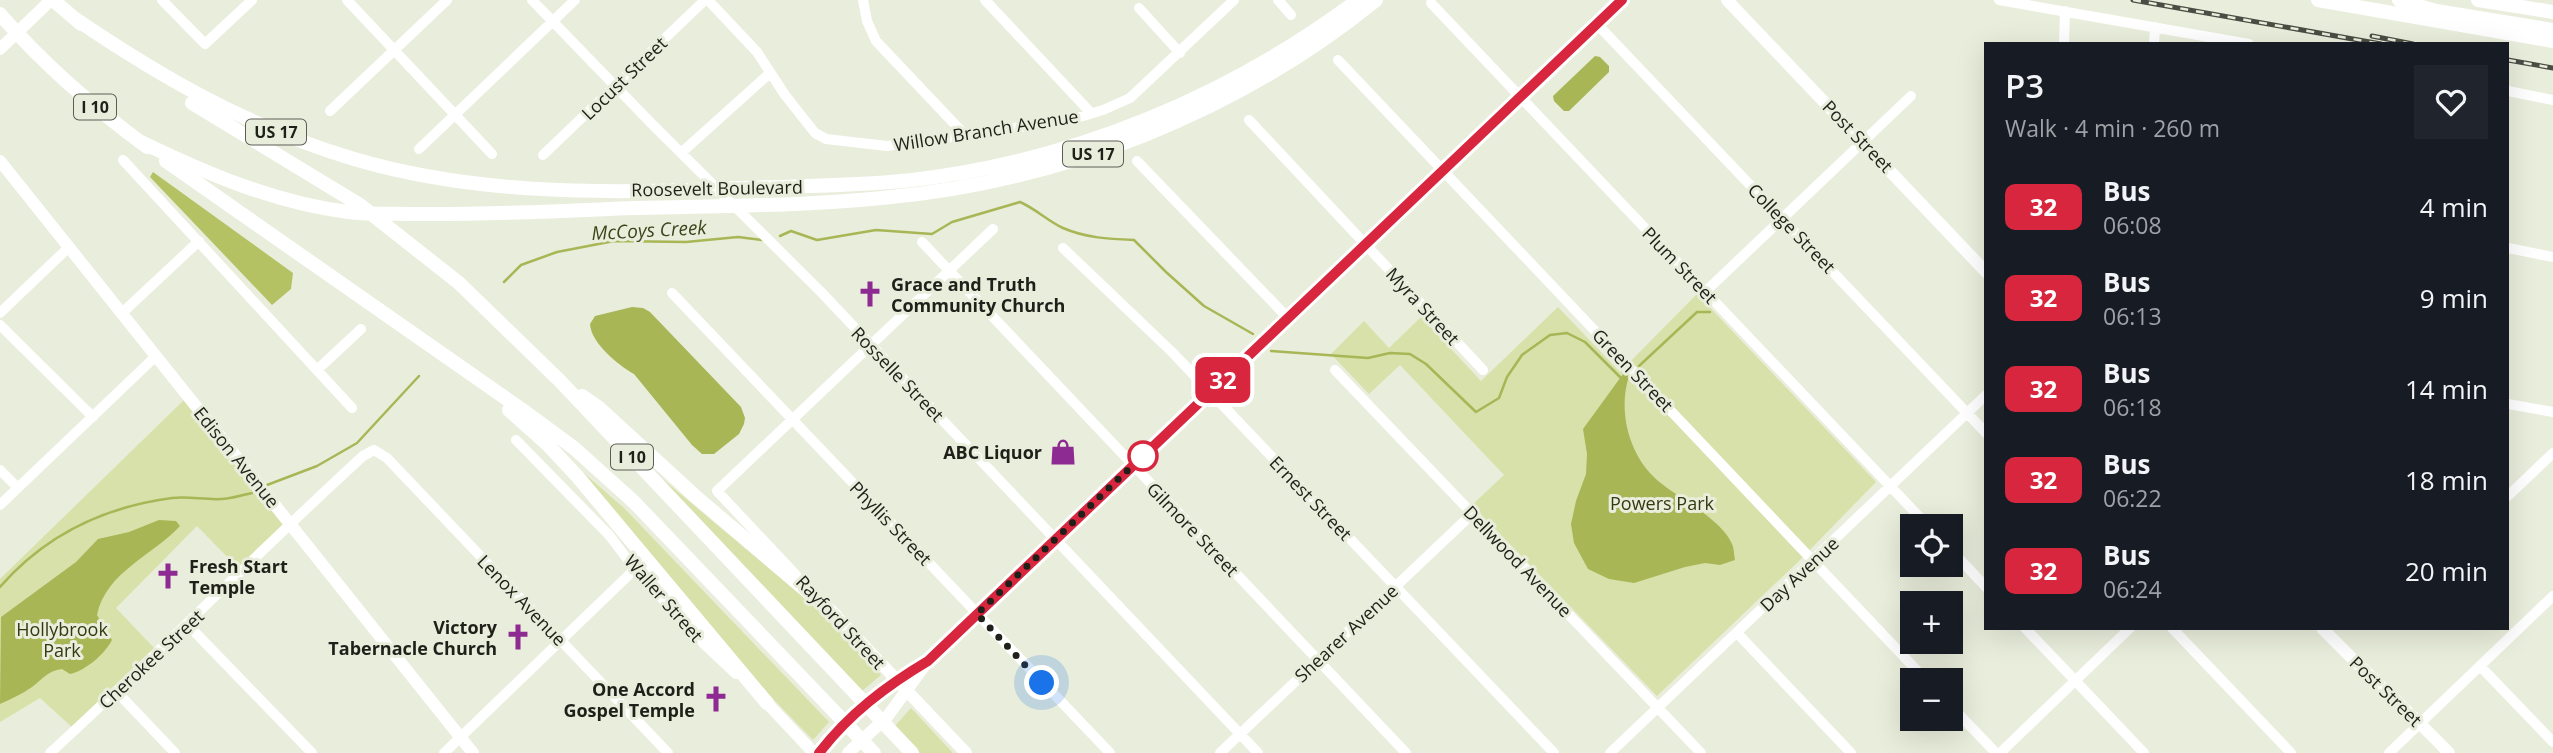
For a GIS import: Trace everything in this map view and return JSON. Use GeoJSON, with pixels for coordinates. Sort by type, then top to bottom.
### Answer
{"type":"FeatureCollection","features":[{"type":"Feature","properties":{"kind":"highway","name":"I 10"},"geometry":{"type":"LineString","coordinates":[[52,0],[150,76],[329,185],[405,240],[459,284],[560,381],[912,753]]}},
{"type":"Feature","properties":{"kind":"highway","name":"Roosevelt Boulevard"},"geometry":{"type":"LineString","coordinates":[[74,18],[153,70],[209,101],[267,128],[358,160],[449,180],[501,186],[685,190],[838,186],[914,179],[991,167],[1067,148],[1133,125],[1231,81],[1294,44],[1358,0]]}},
{"type":"Feature","properties":{"kind":"highway","name":"Roosevelt Boulevard"},"geometry":{"type":"LineString","coordinates":[[139,141],[202,170],[270,195],[350,212],[460,215],[882,198],[955,188],[1030,172],[1104,150],[1172,123],[1237,92],[1303,53],[1376,0]]}},
{"type":"Feature","properties":{"kind":"highway"},"geometry":{"type":"LineString","coordinates":[[2319,0],[2553,41]]}},
{"type":"Feature","properties":{"kind":"highway"},"geometry":{"type":"LineString","coordinates":[[2354,0],[2376,10]]}},
{"type":"Feature","properties":{"kind":"highway"},"geometry":{"type":"LineString","coordinates":[[2399,0],[2436,10],[2553,30]]}},
{"type":"Feature","properties":{"kind":"highway"},"geometry":{"type":"LineString","coordinates":[[2480,0],[2515,3],[2550,12]]}},
{"type":"Feature","properties":{"kind":"highway","name":"I 10"},"geometry":{"type":"LineString","coordinates":[[0,14],[72,88],[139,141],[219,200],[549,429],[611,481],[657,525],[874,753]]}},
{"type":"Feature","properties":{"kind":"highway"},"geometry":{"type":"LineString","coordinates":[[443,355],[525,424],[578,476],[767,703]]}},
{"type":"Feature","properties":{"kind":"highway"},"geometry":{"type":"LineString","coordinates":[[560,381],[598,407],[695,496],[835,615]]}},
{"type":"Feature","properties":{"kind":"main road"},"geometry":{"type":"LineString","coordinates":[[0,49],[52,0]]}},
{"type":"Feature","properties":{"kind":"main road"},"geometry":{"type":"LineString","coordinates":[[848,753],[887,717],[928,661],[1622,0]]}},
{"type":"Feature","properties":{"kind":"main road","name":"Post Street"},"geometry":{"type":"LineString","coordinates":[[1727,1],[1984,269]]}},
{"type":"Feature","properties":{"kind":"main road","name":"Edison Avenue"},"geometry":{"type":"LineString","coordinates":[[0,161],[474,753]]}},
{"type":"Feature","properties":{"kind":"main road","name":"Rayford Street"},"geometry":{"type":"LineString","coordinates":[[835,615],[965,753]]}},
{"type":"Feature","properties":{"kind":"main road","name":"Post Street"},"geometry":{"type":"LineString","coordinates":[[2324,630],[2449,753]]}},
{"type":"Feature","properties":{"kind":"main road"},"geometry":{"type":"LineString","coordinates":[[816,753],[853,715],[896,680],[928,661]]}},
{"type":"Feature","properties":{"kind":"main road","name":"Waller Street"},"geometry":{"type":"LineString","coordinates":[[767,703],[816,753]]}},
{"type":"Feature","properties":{"kind":"street"},"geometry":{"type":"LineString","coordinates":[[162,0],[205,44],[252,0]]}},
{"type":"Feature","properties":{"kind":"street"},"geometry":{"type":"LineString","coordinates":[[347,0],[492,154]]}},
{"type":"Feature","properties":{"kind":"street"},"geometry":{"type":"LineString","coordinates":[[330,111],[447,0]]}},
{"type":"Feature","properties":{"kind":"street","name":"Rosselle Street"},"geometry":{"type":"LineString","coordinates":[[532,0],[870,345],[1258,753]]}},
{"type":"Feature","properties":{"kind":"street"},"geometry":{"type":"LineString","coordinates":[[419,149],[575,0]]}},
{"type":"Feature","properties":{"kind":"street"},"geometry":{"type":"LineString","coordinates":[[681,153],[771,73],[757,52],[706,0]]}},
{"type":"Feature","properties":{"kind":"street","name":"Locust Street"},"geometry":{"type":"LineString","coordinates":[[543,155],[706,0]]}},
{"type":"Feature","properties":{"kind":"street"},"geometry":{"type":"LineString","coordinates":[[863,0],[867,21],[876,41],[965,135]]}},
{"type":"Feature","properties":{"kind":"street"},"geometry":{"type":"LineString","coordinates":[[985,0],[1091,113]]}},
{"type":"Feature","properties":{"kind":"street","name":"Willow Branch Avenue"},"geometry":{"type":"LineString","coordinates":[[771,73],[785,95],[821,138],[887,146],[1070,120],[1130,98],[1234,0]]}},
{"type":"Feature","properties":{"kind":"street"},"geometry":{"type":"LineString","coordinates":[[1278,0],[1291,15]]}},
{"type":"Feature","properties":{"kind":"street"},"geometry":{"type":"LineString","coordinates":[[1999,0],[2155,27],[2215,41]]}},
{"type":"Feature","properties":{"kind":"street","name":"Plum Street"},"geometry":{"type":"LineString","coordinates":[[1431,3],[1917,514]]}},
{"type":"Feature","properties":{"kind":"street"},"geometry":{"type":"LineString","coordinates":[[1139,8],[1180,53]]}},
{"type":"Feature","properties":{"kind":"street"},"geometry":{"type":"LineString","coordinates":[[2064,42],[2065,11]]}},
{"type":"Feature","properties":{"kind":"street","name":"College Street"},"geometry":{"type":"LineString","coordinates":[[1597,24],[1984,431]]}},
{"type":"Feature","properties":{"kind":"street"},"geometry":{"type":"LineString","coordinates":[[2154,42],[2155,27]]}},
{"type":"Feature","properties":{"kind":"street","name":"Green Street"},"geometry":{"type":"LineString","coordinates":[[1338,60],[1915,668]]}},
{"type":"Feature","properties":{"kind":"street"},"geometry":{"type":"LineString","coordinates":[[2509,91],[2553,100]]}},
{"type":"Feature","properties":{"kind":"street"},"geometry":{"type":"LineString","coordinates":[[1706,291],[1911,96]]}},
{"type":"Feature","properties":{"kind":"street","name":"Myra Street"},"geometry":{"type":"LineString","coordinates":[[1249,120],[1483,370]]}},
{"type":"Feature","properties":{"kind":"street"},"geometry":{"type":"LineString","coordinates":[[123,160],[352,408]]}},
{"type":"Feature","properties":{"kind":"street"},"geometry":{"type":"LineString","coordinates":[[1137,161],[1288,318]]}},
{"type":"Feature","properties":{"kind":"street"},"geometry":{"type":"LineString","coordinates":[[792,420],[993,229]]}},
{"type":"Feature","properties":{"kind":"street"},"geometry":{"type":"LineString","coordinates":[[122,313],[199,241]]}},
{"type":"Feature","properties":{"kind":"street","name":"Gilmore Street"},"geometry":{"type":"LineString","coordinates":[[922,243],[1406,753]]}},
{"type":"Feature","properties":{"kind":"street"},"geometry":{"type":"LineString","coordinates":[[0,313],[69,247]]}},
{"type":"Feature","properties":{"kind":"street","name":"Ernest Street"},"geometry":{"type":"LineString","coordinates":[[1063,248],[1210,392],[1554,753]]}},
{"type":"Feature","properties":{"kind":"street"},"geometry":{"type":"LineString","coordinates":[[2509,248],[2553,257]]}},
{"type":"Feature","properties":{"kind":"street","name":"Phyllis Street"},"geometry":{"type":"LineString","coordinates":[[672,293],[1110,753]]}},
{"type":"Feature","properties":{"kind":"street"},"geometry":{"type":"LineString","coordinates":[[0,325],[93,417]]}},
{"type":"Feature","properties":{"kind":"street"},"geometry":{"type":"LineString","coordinates":[[317,370],[361,329]]}},
{"type":"Feature","properties":{"kind":"street"},"geometry":{"type":"LineString","coordinates":[[0,505],[156,356]]}},
{"type":"Feature","properties":{"kind":"street","name":"Dellwood Avenue"},"geometry":{"type":"LineString","coordinates":[[1335,370],[1701,753]]}},
{"type":"Feature","properties":{"kind":"street","name":"Day Avenue"},"geometry":{"type":"LineString","coordinates":[[1611,753],[1984,397]]}},
{"type":"Feature","properties":{"kind":"street"},"geometry":{"type":"LineString","coordinates":[[2509,404],[2553,412]]}},
{"type":"Feature","properties":{"kind":"street","name":"Rayford Street"},"geometry":{"type":"LineString","coordinates":[[792,420],[717,491],[835,615]]}},
{"type":"Feature","properties":{"kind":"street","name":"Waller Street"},"geometry":{"type":"LineString","coordinates":[[516,440],[609,535],[635,569],[707,647],[767,703]]}},
{"type":"Feature","properties":{"kind":"street","name":"Cherokee Street"},"geometry":{"type":"LineString","coordinates":[[50,753],[188,625],[290,524],[363,456],[374,450]]}},
{"type":"Feature","properties":{"kind":"street","name":"Lenox Avenue"},"geometry":{"type":"LineString","coordinates":[[374,450],[387,458],[668,753]]}},
{"type":"Feature","properties":{"kind":"street"},"geometry":{"type":"LineString","coordinates":[[2509,495],[2553,453]]}},
{"type":"Feature","properties":{"kind":"street"},"geometry":{"type":"LineString","coordinates":[[0,470],[18,488]]}},
{"type":"Feature","properties":{"kind":"street","name":"Shearer Avenue"},"geometry":{"type":"LineString","coordinates":[[1220,753],[1472,513]]}},
{"type":"Feature","properties":{"kind":"street"},"geometry":{"type":"LineString","coordinates":[[1963,563],[1984,585]]}},
{"type":"Feature","properties":{"kind":"street"},"geometry":{"type":"LineString","coordinates":[[444,753],[635,569]]}},
{"type":"Feature","properties":{"kind":"street"},"geometry":{"type":"LineString","coordinates":[[2389,753],[2553,596]]}},
{"type":"Feature","properties":{"kind":"street"},"geometry":{"type":"LineString","coordinates":[[188,625],[312,753]]}},
{"type":"Feature","properties":{"kind":"street"},"geometry":{"type":"LineString","coordinates":[[2027,630],[2144,753]]}},
{"type":"Feature","properties":{"kind":"street"},"geometry":{"type":"LineString","coordinates":[[1963,718],[1998,753],[2128,630]]}},
{"type":"Feature","properties":{"kind":"street"},"geometry":{"type":"LineString","coordinates":[[2174,630],[2291,753]]}},
{"type":"Feature","properties":{"kind":"street"},"geometry":{"type":"LineString","coordinates":[[1737,633],[1851,753]]}},
{"type":"Feature","properties":{"kind":"street"},"geometry":{"type":"LineString","coordinates":[[2480,666],[2553,742]]}},
{"type":"Feature","properties":{"kind":"street"},"geometry":{"type":"LineString","coordinates":[[117,692],[175,753]]}},
{"type":"Feature","properties":{"kind":"green space","name":"Powers Park"},"geometry":{"type":"Polygon","coordinates":[[[1697,294],[1876,482],[1798,562],[1657,696],[1472,505],[1504,475],[1400,365],[1369,394],[1331,354],[1364,321],[1389,348],[1421,317],[1481,381],[1558,307],[1620,372],[1697,294]]]}},
{"type":"Feature","properties":{"kind":"green space","name":"Hollybrook Park"},"geometry":{"type":"Polygon","coordinates":[[[184,400],[284,526],[240,570],[197,526],[116,608],[156,650],[73,728],[40,698],[0,722],[0,579],[184,400]]]}},
{"type":"Feature","properties":{"kind":"green space"},"geometry":{"type":"Polygon","coordinates":[[[563,455],[624,508],[829,722],[813,740],[746,671],[563,455]]]}},
{"type":"Feature","properties":{"kind":"green space"},"geometry":{"type":"Polygon","coordinates":[[[647,466],[815,607],[881,675],[862,691],[647,466]]]}},
{"type":"Feature","properties":{"kind":"green space"},"geometry":{"type":"Polygon","coordinates":[[[911,708],[953,753],[920,753],[895,726],[911,708]]]}},
{"type":"Feature","properties":{"kind":"shaded area"},"geometry":{"type":"Polygon","coordinates":[[[1595,56],[1609,66],[1609,72],[1569,111],[1564,111],[1554,101],[1553,96],[1595,56]]]}},
{"type":"Feature","properties":{"kind":"shaded area"},"geometry":{"type":"Polygon","coordinates":[[[153,172],[293,273],[291,289],[272,305],[150,177],[153,172]]]}},
{"type":"Feature","properties":{"kind":"shaded area"},"geometry":{"type":"Polygon","coordinates":[[[632,307],[650,312],[741,407],[745,418],[739,434],[714,454],[702,454],[692,445],[634,374],[613,359],[595,339],[590,324],[595,316],[632,307]]]}},
{"type":"Feature","properties":{"kind":"shaded area"},"geometry":{"type":"Polygon","coordinates":[[[1623,374],[1629,376],[1626,420],[1634,449],[1651,474],[1662,484],[1720,527],[1732,544],[1735,560],[1720,565],[1705,563],[1685,567],[1634,583],[1609,579],[1588,569],[1574,543],[1571,524],[1586,474],[1587,454],[1583,429],[1623,374]]]}},
{"type":"Feature","properties":{"kind":"shaded area"},"geometry":{"type":"Polygon","coordinates":[[[159,520],[176,521],[180,526],[120,576],[102,600],[97,615],[112,640],[105,651],[82,669],[70,674],[62,669],[53,672],[28,690],[0,704],[1,617],[76,562],[98,539],[129,532],[159,520]]]}},
{"type":"Feature","properties":{"kind":"waterway","name":"McCoys Creek"},"geometry":{"type":"LineString","coordinates":[[780,236],[791,231],[817,240],[876,230],[932,234],[952,222],[1020,202],[1058,225],[1080,234],[1134,240],[1204,306],[1253,334]]}},
{"type":"Feature","properties":{"kind":"waterway","name":"McCoys Creek"},"geometry":{"type":"LineString","coordinates":[[504,282],[521,265],[557,252],[614,241],[686,242],[738,237],[762,240]]}},
{"type":"Feature","properties":{"kind":"waterway","name":"McCoys Creek"},"geometry":{"type":"LineString","coordinates":[[1639,366],[1697,312],[1710,312]]}},
{"type":"Feature","properties":{"kind":"waterway","name":"McCoys Creek"},"geometry":{"type":"LineString","coordinates":[[1271,351],[1368,358],[1390,353],[1410,354],[1426,364],[1476,412],[1499,398],[1507,377],[1522,355],[1550,335],[1567,333],[1585,342],[1621,378]]}},
{"type":"Feature","properties":{"kind":"waterway","name":"McCoys Creek"},"geometry":{"type":"LineString","coordinates":[[267,485],[317,466],[357,443],[419,376]]}},
{"type":"Feature","properties":{"kind":"waterway","name":"McCoys Creek"},"geometry":{"type":"LineString","coordinates":[[0,587],[37,552],[57,538],[100,516],[123,508],[172,498],[225,499],[252,493]]}},
{"type":"Feature","properties":{"kind":"railway"},"geometry":{"type":"LineString","coordinates":[[2133,0],[2370,42]]}},
{"type":"Feature","properties":{"kind":"railway"},"geometry":{"type":"LineString","coordinates":[[2372,36],[2403,42]]}},
{"type":"Feature","properties":{"kind":"railway"},"geometry":{"type":"LineString","coordinates":[[2509,60],[2553,68]]}},
{"type":"Feature","properties":{"kind":"bus line","name":"32"},"geometry":{"type":"LineString","coordinates":[[819,753],[837,731],[870,700],[928,661],[1622,0]]}},
{"type":"Feature","properties":{"kind":"place","name":"Grace and Truth Community Church"},"geometry":{"type":"Point","coordinates":[870,294]}},
{"type":"Feature","properties":{"kind":"place","name":"ABC Liquor"},"geometry":{"type":"Point","coordinates":[1063,452]}},
{"type":"Feature","properties":{"kind":"place","name":"Fresh Start Temple"},"geometry":{"type":"Point","coordinates":[168,576]}},
{"type":"Feature","properties":{"kind":"place","name":"Victory Tabernacle Church"},"geometry":{"type":"Point","coordinates":[518,637]}},
{"type":"Feature","properties":{"kind":"place","name":"One Accord Gospel Temple"},"geometry":{"type":"Point","coordinates":[716,699]}},
{"type":"Feature","properties":{"kind":"route"},"geometry":{"type":"LineString","coordinates":[[1042,683],[977,614],[1152,447],[1143,456]]}}]}
